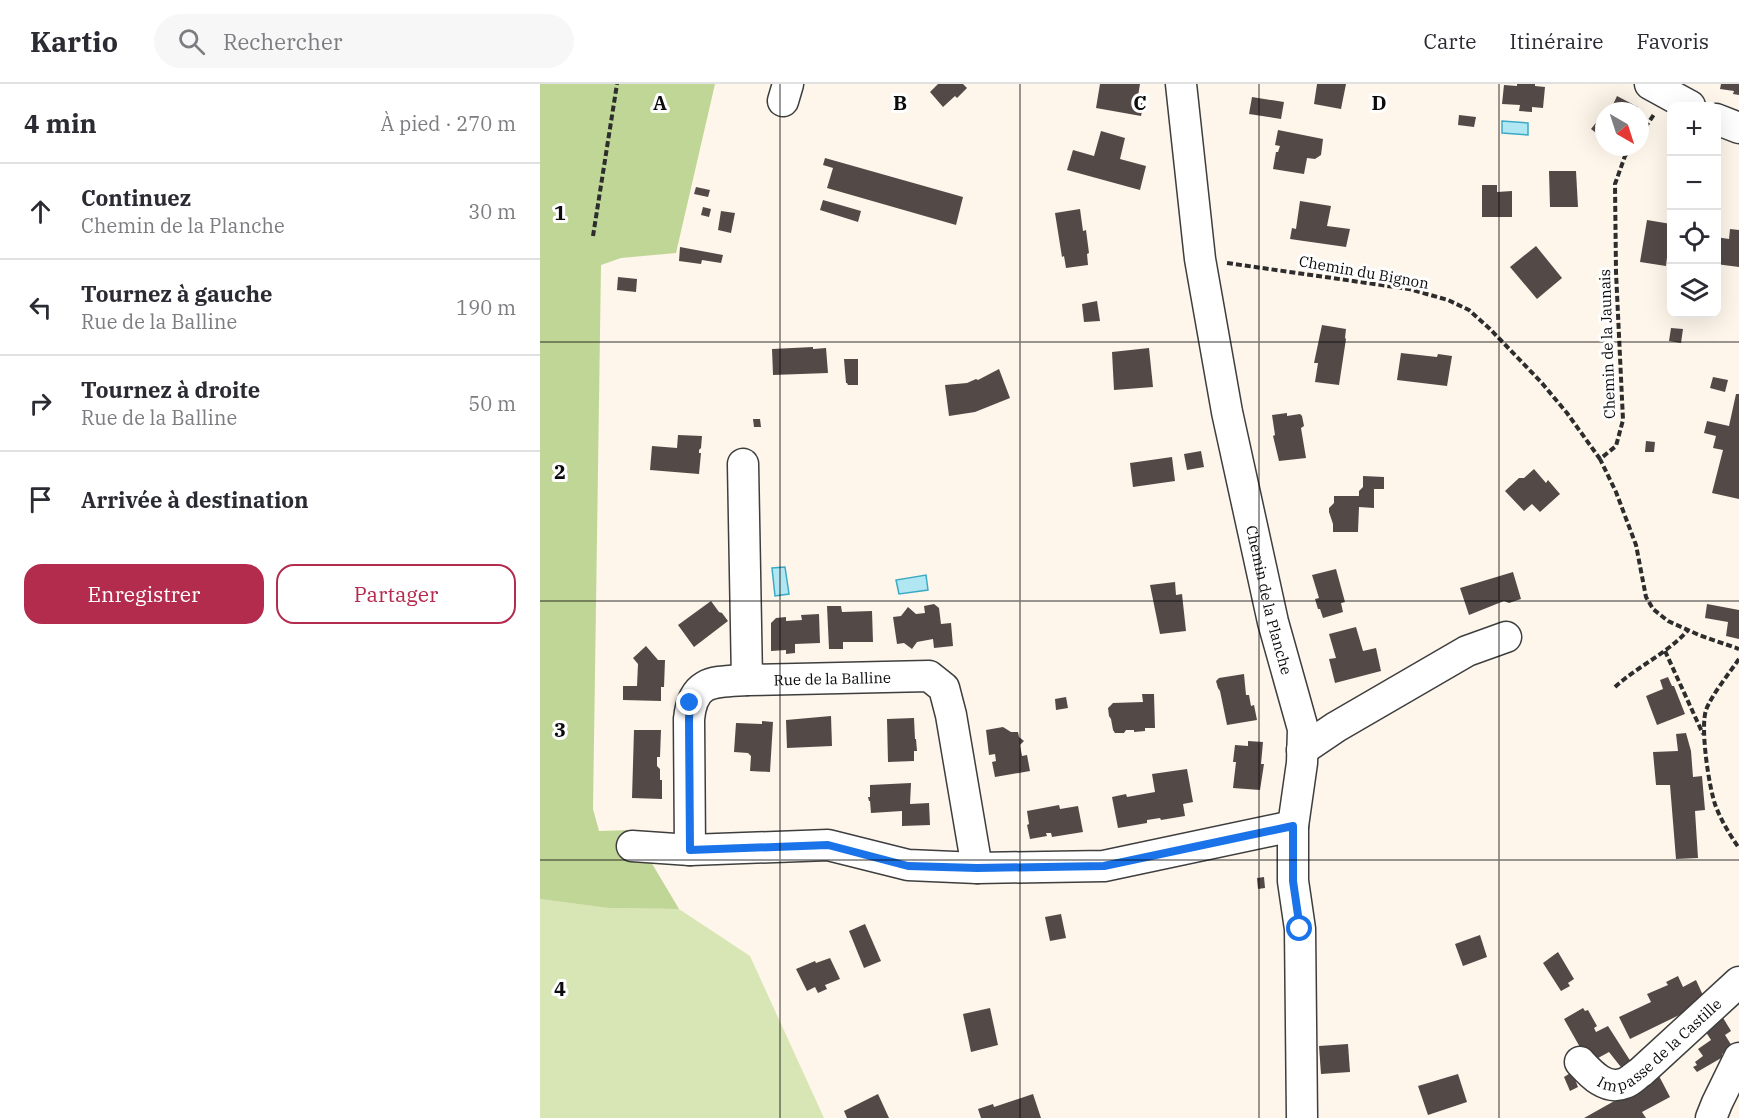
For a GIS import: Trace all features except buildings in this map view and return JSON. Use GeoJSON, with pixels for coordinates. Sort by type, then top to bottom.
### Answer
{"type":"FeatureCollection","features":[{"type":"Feature","properties":{"kind":"street","name":"Chemin de la Planche"},"geometry":{"type":"LineString","coordinates":[[1181,84],[1200,259],[1227,412],[1270,610],[1303,729],[1302,763],[1293,826],[1293,881],[1300,929],[1302,1118]]}},
{"type":"Feature","properties":{"kind":"street"},"geometry":{"type":"LineString","coordinates":[[1650,84],[1683,102]]}},
{"type":"Feature","properties":{"kind":"street"},"geometry":{"type":"LineString","coordinates":[[1721,120],[1739,128]]}},
{"type":"Feature","properties":{"kind":"street"},"geometry":{"type":"LineString","coordinates":[[743,464],[747,680]]}},
{"type":"Feature","properties":{"kind":"street"},"geometry":{"type":"LineString","coordinates":[[1302,750],[1336,727],[1467,651],[1506,637]]}},
{"type":"Feature","properties":{"kind":"street","name":"Rue de la Balline"},"geometry":{"type":"LineString","coordinates":[[690,850],[689,719],[690,703],[698,690],[719,681],[929,676],[944,688],[951,715],[977,868]]}},
{"type":"Feature","properties":{"kind":"street"},"geometry":{"type":"LineString","coordinates":[[633,846],[690,850],[828,845],[908,866],[977,868],[1104,866],[1293,826]]}},
{"type":"Feature","properties":{"kind":"street","name":"Impasse de la Castille"},"geometry":{"type":"LineString","coordinates":[[1580,1062],[1596,1078],[1613,1086],[1625,1083],[1641,1072],[1739,982]]}},
{"type":"Feature","properties":{"kind":"street"},"geometry":{"type":"LineString","coordinates":[[1711,1118],[1739,1058]]}},
{"type":"Feature","properties":{"kind":"path"},"geometry":{"type":"LineString","coordinates":[[593,236],[617,84]]}},
{"type":"Feature","properties":{"kind":"path","name":"Chemin de la Jaunais"},"geometry":{"type":"LineString","coordinates":[[1600,459],[1616,446],[1623,420],[1616,272],[1615,184],[1625,156]]}},
{"type":"Feature","properties":{"kind":"path","name":"Chemin du Bignon"},"geometry":{"type":"LineString","coordinates":[[1200,259],[1409,289],[1448,300],[1469,310],[1541,382],[1600,459]]}},
{"type":"Feature","properties":{"kind":"path"},"geometry":{"type":"LineString","coordinates":[[1600,459],[1616,492],[1636,546],[1649,603],[1668,621],[1739,649]]}},
{"type":"Feature","properties":{"kind":"path"},"geometry":{"type":"LineString","coordinates":[[1615,687],[1665,651],[1688,630]]}},
{"type":"Feature","properties":{"kind":"path"},"geometry":{"type":"LineString","coordinates":[[1665,651],[1703,735],[1715,805],[1725,828],[1739,848]]}},
{"type":"Feature","properties":{"kind":"path"},"geometry":{"type":"LineString","coordinates":[[1703,735],[1706,710],[1739,659]]}},
{"type":"Feature","properties":{"kind":"green space"},"geometry":{"type":"Polygon","coordinates":[[[540,84],[715,84],[676,253],[621,258],[601,265],[593,809],[599,831],[632,830],[679,909],[608,908],[540,899],[540,84]]]}},
{"type":"Feature","properties":{"kind":"green space"},"geometry":{"type":"Polygon","coordinates":[[[540,899],[609,908],[679,909],[750,956],[824,1118],[540,1118],[540,899]]]}},
{"type":"Feature","properties":{"kind":"water"},"geometry":{"type":"Polygon","coordinates":[[[1502,121],[1528,123],[1528,135],[1502,133],[1502,121]]]}},
{"type":"Feature","properties":{"kind":"water"},"geometry":{"type":"Polygon","coordinates":[[[785,567],[789,594],[775,596],[772,568],[785,567]]]}},
{"type":"Feature","properties":{"kind":"water"},"geometry":{"type":"Polygon","coordinates":[[[926,575],[928,590],[899,594],[896,580],[926,575]]]}},
{"type":"Feature","properties":{"kind":"route"},"geometry":{"type":"LineString","coordinates":[[690,703],[690,850],[828,845],[908,866],[977,868],[1104,866],[1293,826],[1293,881],[1300,929]]}}]}
